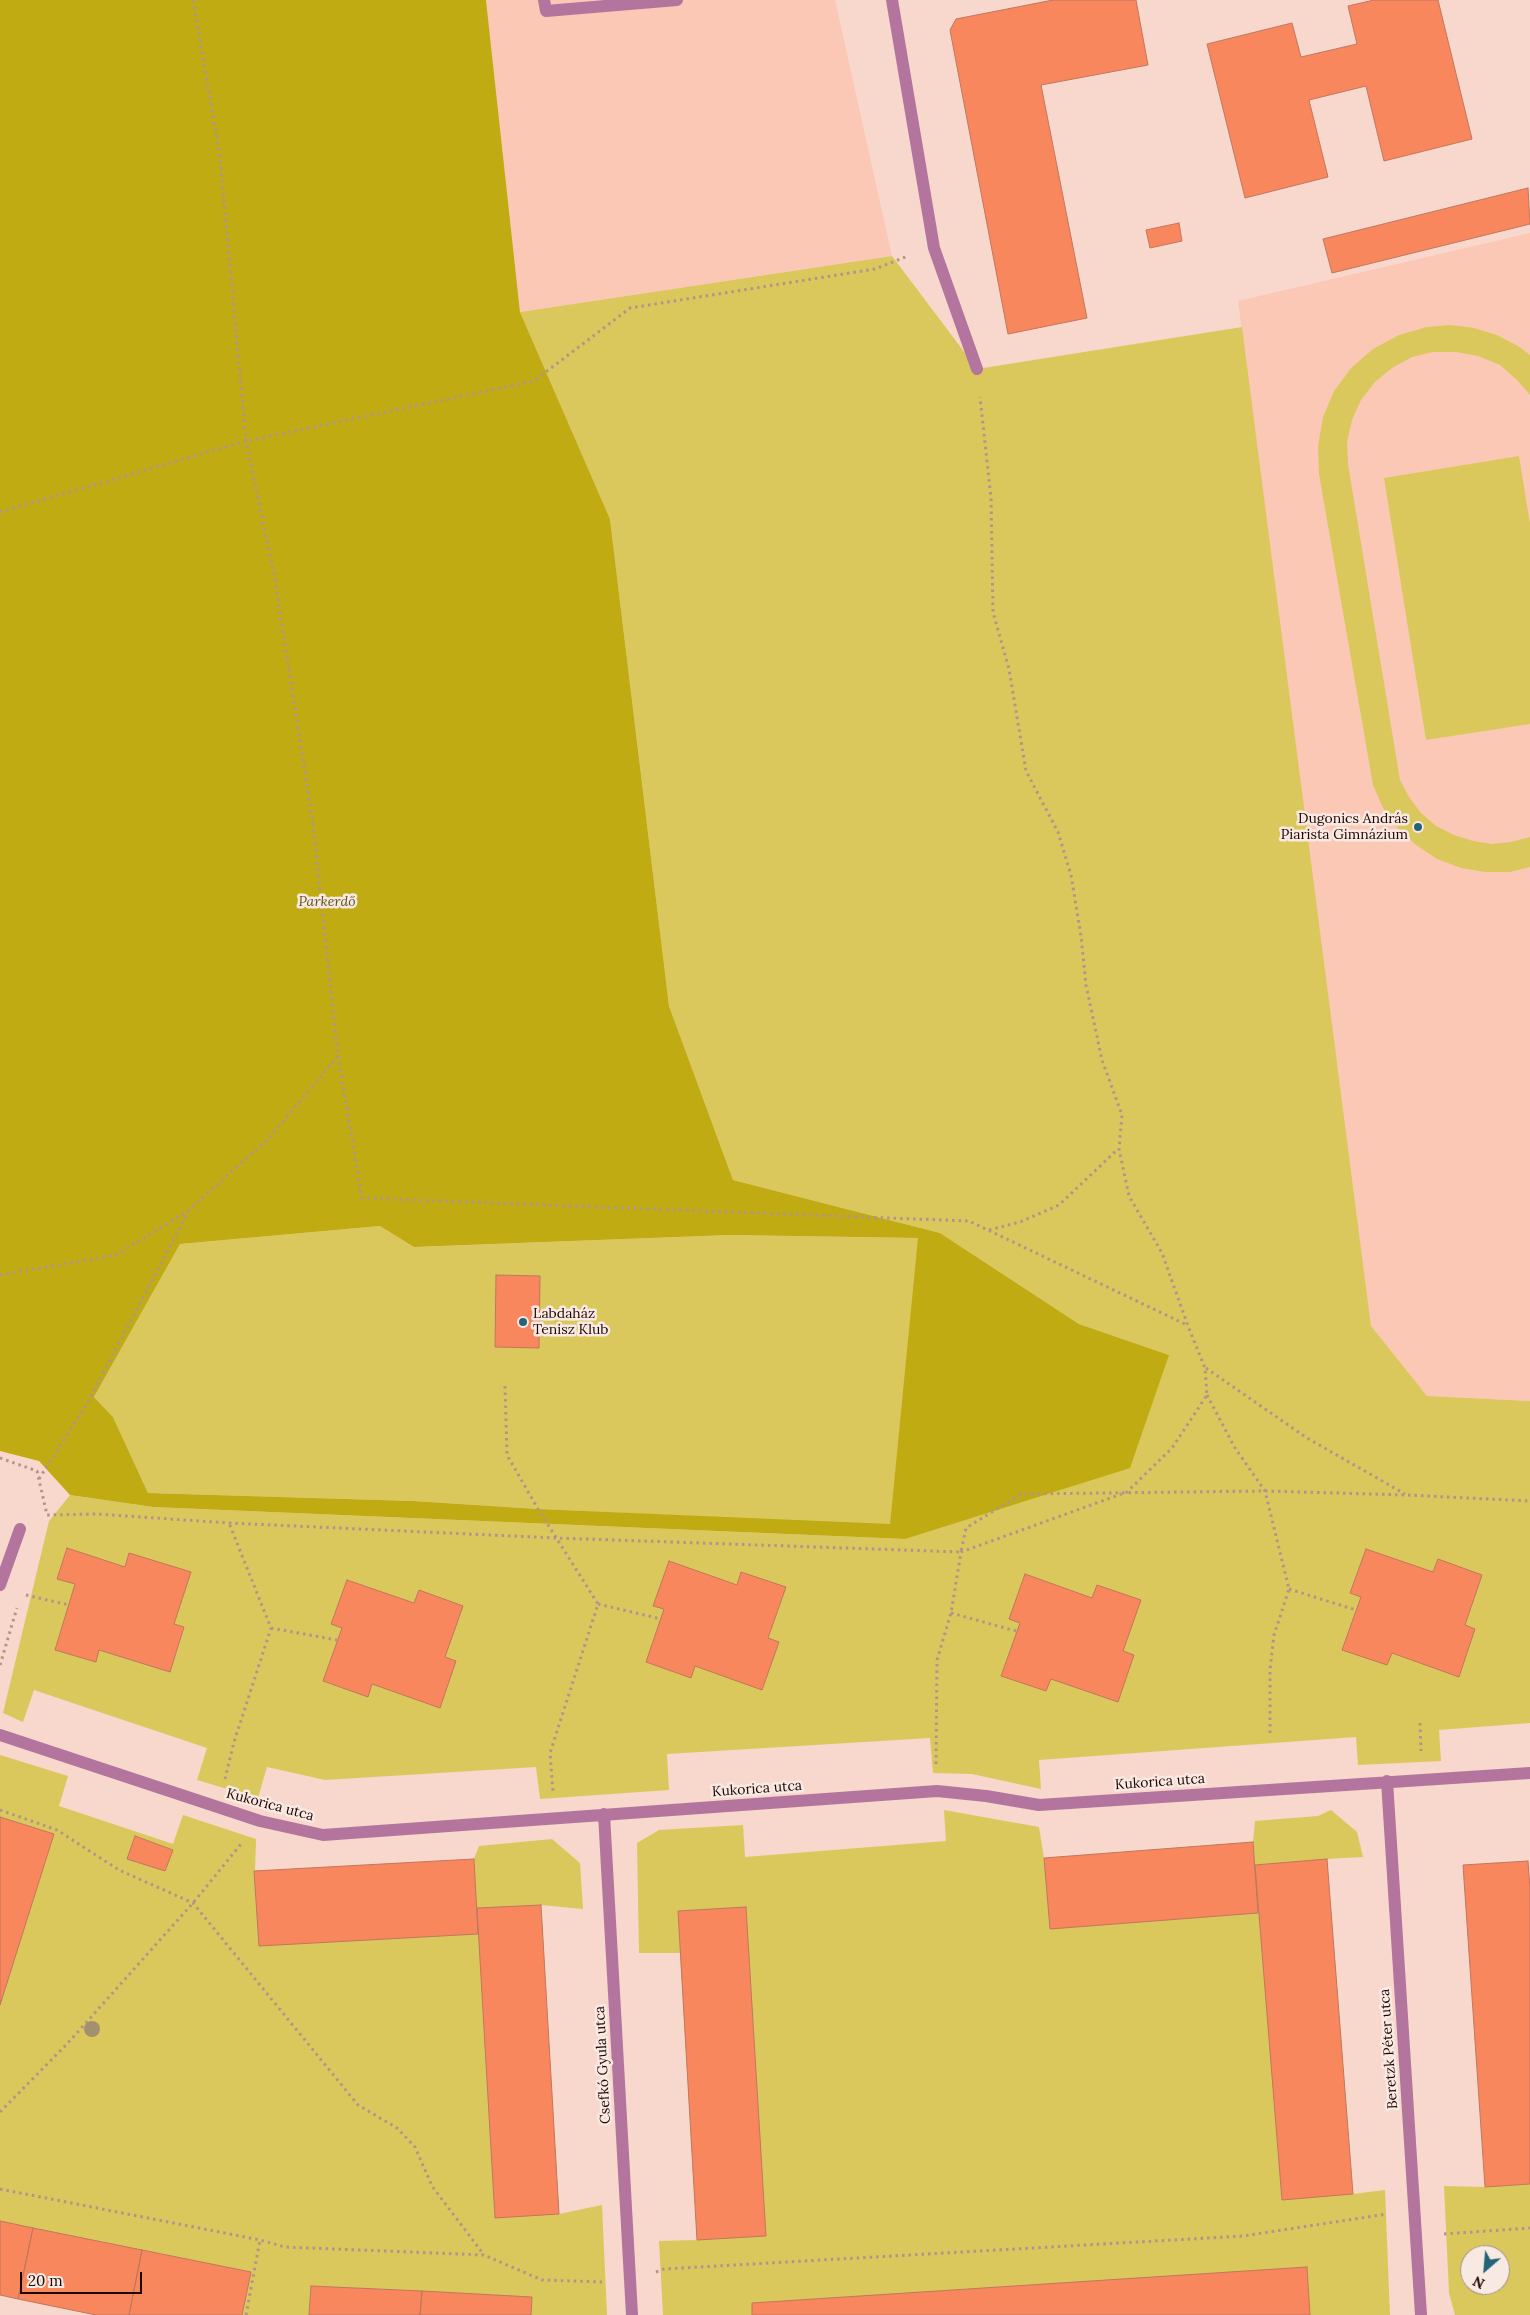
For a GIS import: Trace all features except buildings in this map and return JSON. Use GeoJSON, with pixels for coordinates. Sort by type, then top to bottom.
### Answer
{"type":"FeatureCollection","features":[{"type":"Feature","properties":{"kind":"street"},"geometry":{"type":"LineString","coordinates":[[544,0],[546,11],[677,0]]}},
{"type":"Feature","properties":{"kind":"street"},"geometry":{"type":"LineString","coordinates":[[892,0],[934,248],[977,369]]}},
{"type":"Feature","properties":{"kind":"street"},"geometry":{"type":"LineString","coordinates":[[0,1585],[20,1529]]}},
{"type":"Feature","properties":{"kind":"street","name":"Kukorica utca"},"geometry":{"type":"LineString","coordinates":[[0,1734],[260,1821],[324,1835],[555,1817],[937,1792],[986,1796],[1039,1805],[1530,1773]]}},
{"type":"Feature","properties":{"kind":"street","name":"Beretzk Péter utca"},"geometry":{"type":"LineString","coordinates":[[1387,1781],[1421,2315]]}},
{"type":"Feature","properties":{"kind":"street","name":"Csefkó Gyula utca"},"geometry":{"type":"LineString","coordinates":[[604,1814],[632,2315]]}},
{"type":"Feature","properties":{"kind":"path"},"geometry":{"type":"LineString","coordinates":[[193,0],[220,157],[246,441],[274,575],[312,817],[338,1056],[362,1198],[969,1221],[1188,1326]]}},
{"type":"Feature","properties":{"kind":"path"},"geometry":{"type":"LineString","coordinates":[[0,512],[246,441],[534,381],[630,308],[875,269],[934,248]]}},
{"type":"Feature","properties":{"kind":"path"},"geometry":{"type":"LineString","coordinates":[[977,369],[991,498],[993,612],[1009,670],[1026,771],[1058,832],[1071,875],[1081,936],[1086,985],[1102,1060],[1122,1114],[1119,1149],[1129,1196],[1162,1253],[1205,1368],[1207,1395],[1235,1448],[1265,1492],[1289,1589],[1274,1635],[1270,1670],[1270,1733]]}},
{"type":"Feature","properties":{"kind":"path"},"geometry":{"type":"LineString","coordinates":[[0,1275],[116,1255],[188,1211],[270,1138],[338,1056]]}},
{"type":"Feature","properties":{"kind":"path"},"geometry":{"type":"LineString","coordinates":[[989,1230],[1020,1222],[1059,1205],[1119,1149]]}},
{"type":"Feature","properties":{"kind":"path"},"geometry":{"type":"LineString","coordinates":[[39,1480],[88,1402],[188,1211]]}},
{"type":"Feature","properties":{"kind":"path"},"geometry":{"type":"LineString","coordinates":[[1205,1368],[1307,1438],[1407,1495]]}},
{"type":"Feature","properties":{"kind":"path"},"geometry":{"type":"LineString","coordinates":[[506,1386],[507,1455],[598,1604],[661,1619]]}},
{"type":"Feature","properties":{"kind":"path"},"geometry":{"type":"LineString","coordinates":[[0,1458],[37,1471],[47,1515],[97,1514],[229,1523],[556,1538],[961,1552],[1127,1492],[1172,1448],[1207,1395]]}},
{"type":"Feature","properties":{"kind":"path"},"geometry":{"type":"LineString","coordinates":[[937,1792],[938,1660],[951,1613],[966,1528],[1021,1494],[1265,1492],[1407,1495],[1530,1501]]}},
{"type":"Feature","properties":{"kind":"path"},"geometry":{"type":"LineString","coordinates":[[219,1807],[234,1742],[271,1628],[229,1523]]}},
{"type":"Feature","properties":{"kind":"path"},"geometry":{"type":"LineString","coordinates":[[1289,1589],[1356,1610]]}},
{"type":"Feature","properties":{"kind":"path"},"geometry":{"type":"LineString","coordinates":[[21,1594],[69,1605]]}},
{"type":"Feature","properties":{"kind":"path"},"geometry":{"type":"LineString","coordinates":[[555,1817],[550,1753],[598,1604]]}},
{"type":"Feature","properties":{"kind":"path"},"geometry":{"type":"LineString","coordinates":[[951,1613],[1016,1632]]}},
{"type":"Feature","properties":{"kind":"path"},"geometry":{"type":"LineString","coordinates":[[271,1628],[337,1640]]}},
{"type":"Feature","properties":{"kind":"path"},"geometry":{"type":"LineString","coordinates":[[0,1810],[57,1830],[119,1870],[193,1903],[358,2105],[397,2128],[414,2147],[432,2186],[484,2254]]}},
{"type":"Feature","properties":{"kind":"path"},"geometry":{"type":"LineString","coordinates":[[0,2112],[67,2044],[193,1903],[260,1821]]}},
{"type":"Feature","properties":{"kind":"path"},"geometry":{"type":"LineString","coordinates":[[0,2189],[260,2240],[285,2247],[484,2254],[542,2280],[630,2282],[664,2269],[1243,2236],[1415,2209]]}},
{"type":"Feature","properties":{"kind":"path"},"geometry":{"type":"LineString","coordinates":[[1416,2236],[1530,2228]]}},
{"type":"Feature","properties":{"kind":"path"},"geometry":{"type":"LineString","coordinates":[[246,2315],[260,2240]]}},
{"type":"Feature","properties":{"kind":"shaded area"},"geometry":{"type":"Polygon","coordinates":[[[486,0],[835,0],[892,256],[520,312],[486,0]]]}},
{"type":"Feature","properties":{"kind":"shaded area","name":"Dugonics András Piarista Gimnázium"},"geometry":{"type":"Polygon","coordinates":[[[1530,233],[1530,1401],[1427,1396],[1371,1327],[1238,301],[1530,233]]]}},
{"type":"Feature","properties":{"kind":"shaded area"},"geometry":{"type":"Polygon","coordinates":[[[892,256],[977,369],[1242,327],[1371,1326],[1427,1396],[1530,1401],[1530,1723],[1439,1730],[1441,1761],[1358,1765],[1356,1737],[1039,1760],[1041,1789],[972,1774],[933,1773],[930,1738],[667,1754],[669,1790],[540,1799],[536,1767],[325,1780],[267,1767],[258,1798],[197,1780],[207,1748],[34,1690],[23,1722],[3,1713],[49,1521],[70,1495],[153,1507],[905,1539],[1169,1355],[1079,1324],[940,1233],[733,1180],[669,1006],[610,519],[520,312],[892,256]]]}},
{"type":"Feature","properties":{"kind":"shaded area"},"geometry":{"type":"Polygon","coordinates":[[[1451,325],[1474,328],[1497,335],[1530,355],[1530,395],[1500,365],[1478,356],[1456,352],[1433,352],[1412,357],[1392,368],[1375,382],[1361,400],[1352,420],[1347,442],[1348,464],[1400,780],[1409,797],[1421,813],[1436,826],[1454,835],[1492,844],[1530,837],[1530,867],[1510,872],[1485,872],[1461,868],[1437,859],[1416,845],[1398,828],[1383,808],[1373,785],[1319,474],[1318,446],[1323,417],[1334,391],[1352,367],[1373,349],[1399,335],[1427,327],[1451,325]]]}},
{"type":"Feature","properties":{"kind":"shaded area"},"geometry":{"type":"Polygon","coordinates":[[[1519,456],[1530,524],[1530,724],[1426,740],[1384,478],[1519,456]]]}},
{"type":"Feature","properties":{"kind":"shaded area","name":"Labdaház Tenisz Klub"},"geometry":{"type":"Polygon","coordinates":[[[380,1226],[415,1247],[730,1235],[919,1238],[890,1525],[538,1509],[413,1501],[148,1493],[113,1417],[94,1397],[180,1244],[380,1226]]]}},
{"type":"Feature","properties":{"kind":"shaded area"},"geometry":{"type":"Polygon","coordinates":[[[0,1755],[68,1776],[59,1806],[173,1844],[183,1815],[256,1839],[255,1871],[474,1859],[479,1846],[552,1839],[580,1863],[583,1909],[541,1905],[559,2214],[602,2205],[607,2315],[96,2315],[0,2295],[0,1755]]]}},
{"type":"Feature","properties":{"kind":"shaded area"},"geometry":{"type":"Polygon","coordinates":[[[944,1810],[1039,1827],[1044,1858],[1253,1842],[1255,1821],[1318,1816],[1331,1810],[1357,1832],[1363,1857],[1327,1859],[1353,2194],[1385,2190],[1390,2315],[663,2315],[659,2241],[697,2240],[680,1953],[639,1953],[637,1843],[659,1830],[743,1825],[745,1857],[946,1841],[944,1810]]]}},
{"type":"Feature","properties":{"kind":"shaded area"},"geometry":{"type":"Polygon","coordinates":[[[1530,2184],[1530,2315],[1455,2315],[1449,2293],[1444,2186],[1485,2187],[1530,2184]]]}},
{"type":"Feature","properties":{"kind":"green space","name":"Parkerdő"},"geometry":{"type":"Polygon","coordinates":[[[0,0],[486,0],[520,312],[610,519],[669,1006],[733,1180],[940,1233],[1079,1324],[1169,1355],[1130,1468],[905,1539],[153,1507],[70,1495],[39,1461],[0,1451],[0,0]],[[380,1226],[180,1244],[94,1397],[113,1417],[148,1493],[413,1501],[538,1509],[890,1524],[918,1238],[730,1235],[414,1247],[380,1226]]]}},
{"type":"Feature","properties":{"kind":"place","name":"Dugonics András Piarista Gimnázium"},"geometry":{"type":"Point","coordinates":[1418,827]}},
{"type":"Feature","properties":{"kind":"place","name":"Labdaház Tenisz Klub"},"geometry":{"type":"Point","coordinates":[523,1322]}}]}
